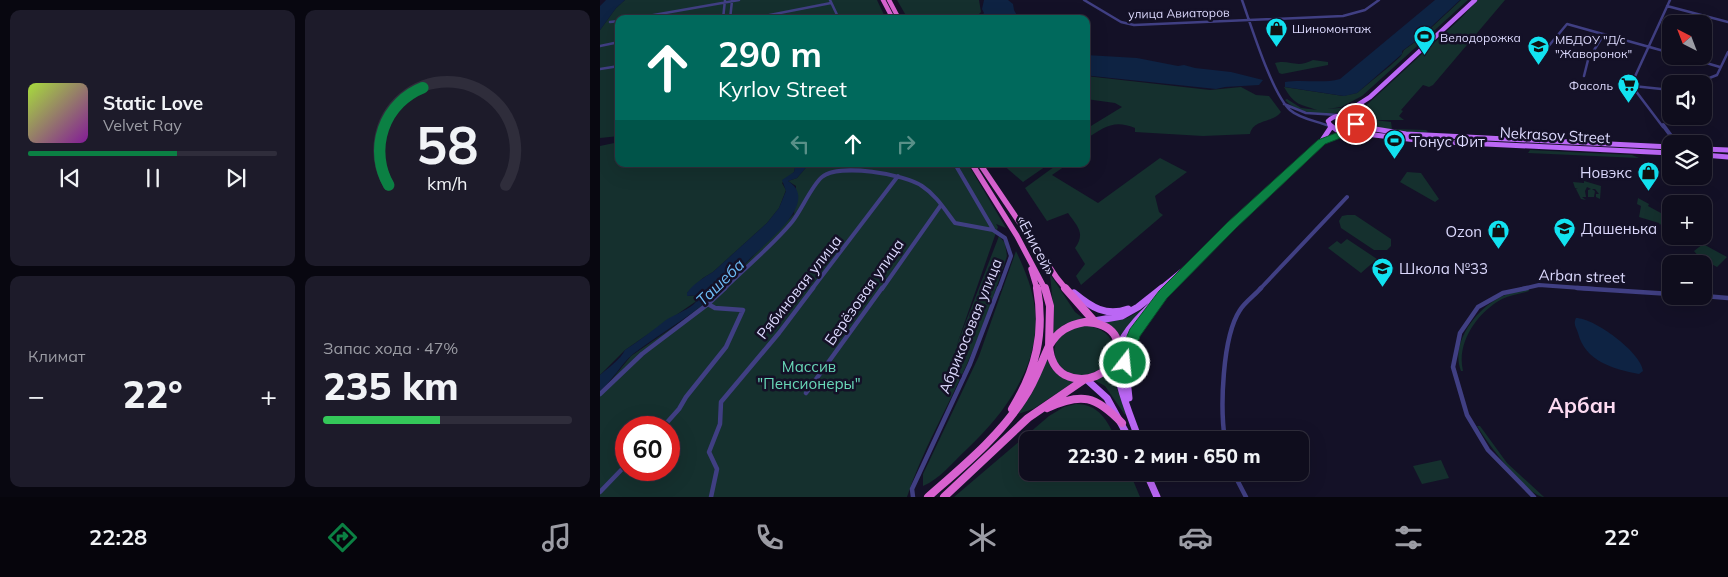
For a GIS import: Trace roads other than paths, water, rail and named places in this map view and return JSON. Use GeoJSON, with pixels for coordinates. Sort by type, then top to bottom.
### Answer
{"type":"FeatureCollection","features":[{"type":"Feature","properties":{"kind":"highway"},"geometry":{"type":"LineString","coordinates":[[883,0],[891,15]]}},
{"type":"Feature","properties":{"kind":"highway"},"geometry":{"type":"LineString","coordinates":[[889,0],[897,15]]}},
{"type":"Feature","properties":{"kind":"highway","name":"«Енисей»"},"geometry":{"type":"LineString","coordinates":[[974,167],[1021,241],[1049,299],[1049,347],[1052,364],[1058,371],[1067,376],[1086,379]]}},
{"type":"Feature","properties":{"kind":"highway","name":"«Енисей»"},"geometry":{"type":"LineString","coordinates":[[982,167],[1062,284],[1094,321],[1107,327],[1113,333],[1118,349]]}},
{"type":"Feature","properties":{"kind":"highway"},"geometry":{"type":"LineString","coordinates":[[990,438],[1018,397],[1032,368],[1041,336],[1040,297],[1021,241]]}},
{"type":"Feature","properties":{"kind":"highway"},"geometry":{"type":"LineString","coordinates":[[928,497],[990,438],[1023,401],[1053,339],[1064,328],[1077,322],[1094,321]]}},
{"type":"Feature","properties":{"kind":"highway"},"geometry":{"type":"LineString","coordinates":[[944,497],[1028,418],[1086,379],[1107,369],[1116,358],[1118,349]]}},
{"type":"Feature","properties":{"kind":"highway"},"geometry":{"type":"LineString","coordinates":[[1028,418],[1062,400],[1077,396],[1098,401],[1107,407],[1122,424]]}},
{"type":"Feature","properties":{"kind":"main road"},"geometry":{"type":"LineString","coordinates":[[1322,142],[1348,132],[1356,126],[1354,121],[1356,114],[1370,97],[1475,0]]}},
{"type":"Feature","properties":{"kind":"main road"},"geometry":{"type":"LineString","coordinates":[[1094,321],[1122,316],[1138,307],[1232,225],[1322,142],[1330,127],[1330,118],[1341,115],[1370,97]]}},
{"type":"Feature","properties":{"kind":"main road","name":"Nekrasov Street"},"geometry":{"type":"LineString","coordinates":[[1341,115],[1375,129],[1406,134],[1662,147]]}},
{"type":"Feature","properties":{"kind":"main road","name":"Nekrasov Street"},"geometry":{"type":"LineString","coordinates":[[1330,127],[1338,131],[1425,142],[1662,153]]}},
{"type":"Feature","properties":{"kind":"main road"},"geometry":{"type":"LineString","coordinates":[[1712,149],[1728,150]]}},
{"type":"Feature","properties":{"kind":"main road"},"geometry":{"type":"LineString","coordinates":[[1712,156],[1728,157]]}},
{"type":"Feature","properties":{"kind":"main road"},"geometry":{"type":"LineString","coordinates":[[1136,431],[1119,370],[1118,349],[1131,329],[1232,225]]}},
{"type":"Feature","properties":{"kind":"main road"},"geometry":{"type":"LineString","coordinates":[[1062,284],[1088,306],[1109,314],[1122,312],[1155,293]]}},
{"type":"Feature","properties":{"kind":"main road"},"geometry":{"type":"LineString","coordinates":[[1132,417],[1125,363],[1135,333],[1158,300]]}},
{"type":"Feature","properties":{"kind":"main road"},"geometry":{"type":"LineString","coordinates":[[1086,379],[1099,387],[1109,400],[1126,431]]}},
{"type":"Feature","properties":{"kind":"main road"},"geometry":{"type":"LineString","coordinates":[[1151,481],[1157,497]]}},
{"type":"Feature","properties":{"kind":"street"},"geometry":{"type":"LineString","coordinates":[[652,15],[739,0]]}},
{"type":"Feature","properties":{"kind":"street","name":"улица Авиаторов"},"geometry":{"type":"LineString","coordinates":[[1084,0],[1121,22],[1130,25],[1250,21],[1351,14],[1365,10],[1379,0]]}},
{"type":"Feature","properties":{"kind":"street"},"geometry":{"type":"LineString","coordinates":[[1242,0],[1284,104],[1295,113],[1330,127]]}},
{"type":"Feature","properties":{"kind":"street"},"geometry":{"type":"LineString","coordinates":[[1670,0],[1650,47],[1633,79],[1633,86],[1670,135]]}},
{"type":"Feature","properties":{"kind":"street"},"geometry":{"type":"LineString","coordinates":[[723,15],[725,1]]}},
{"type":"Feature","properties":{"kind":"street"},"geometry":{"type":"LineString","coordinates":[[730,15],[732,1]]}},
{"type":"Feature","properties":{"kind":"street"},"geometry":{"type":"LineString","coordinates":[[768,15],[831,2],[836,15]]}},
{"type":"Feature","properties":{"kind":"street"},"geometry":{"type":"LineString","coordinates":[[1667,6],[1728,22]]}},
{"type":"Feature","properties":{"kind":"street"},"geometry":{"type":"LineString","coordinates":[[610,22],[615,21]]}},
{"type":"Feature","properties":{"kind":"street"},"geometry":{"type":"LineString","coordinates":[[1547,48],[1567,24],[1662,50]]}},
{"type":"Feature","properties":{"kind":"street"},"geometry":{"type":"LineString","coordinates":[[1584,76],[1588,60],[1604,34]]}},
{"type":"Feature","properties":{"kind":"street"},"geometry":{"type":"LineString","coordinates":[[600,46],[615,43]]}},
{"type":"Feature","properties":{"kind":"street"},"geometry":{"type":"LineString","coordinates":[[1712,77],[1715,76],[1728,52]]}},
{"type":"Feature","properties":{"kind":"street"},"geometry":{"type":"LineString","coordinates":[[1712,65],[1720,67]]}},
{"type":"Feature","properties":{"kind":"street"},"geometry":{"type":"LineString","coordinates":[[600,69],[615,67]]}},
{"type":"Feature","properties":{"kind":"street"},"geometry":{"type":"LineString","coordinates":[[1633,86],[1662,89]]}},
{"type":"Feature","properties":{"kind":"street"},"geometry":{"type":"LineString","coordinates":[[1284,104],[1306,113],[1341,115]]}},
{"type":"Feature","properties":{"kind":"street","name":"Абрикосовая улица"},"geometry":{"type":"LineString","coordinates":[[913,497],[912,489],[970,364],[1011,256],[1009,242],[1001,233],[993,229],[957,167]]}},
{"type":"Feature","properties":{"kind":"street"},"geometry":{"type":"LineString","coordinates":[[600,394],[642,354],[708,304],[792,222],[822,177],[828,174],[864,172],[910,179],[923,186],[955,223],[993,229]]}},
{"type":"Feature","properties":{"kind":"street","name":"Рябиновая улица"},"geometry":{"type":"LineString","coordinates":[[712,497],[717,469],[709,452],[720,424],[721,402],[779,333],[898,176]]}},
{"type":"Feature","properties":{"kind":"street"},"geometry":{"type":"LineString","coordinates":[[1223,431],[1222,419],[1228,345],[1236,316],[1265,282],[1347,197]]}},
{"type":"Feature","properties":{"kind":"street","name":"Берёзовая улица"},"geometry":{"type":"LineString","coordinates":[[806,393],[941,205]]}},
{"type":"Feature","properties":{"kind":"street","name":"Arban street"},"geometry":{"type":"LineString","coordinates":[[1534,497],[1509,474],[1488,450],[1468,414],[1453,367],[1460,333],[1478,307],[1503,294],[1539,285],[1662,293]]}},
{"type":"Feature","properties":{"kind":"street"},"geometry":{"type":"LineString","coordinates":[[1712,297],[1728,298]]}},
{"type":"Feature","properties":{"kind":"street"},"geometry":{"type":"LineString","coordinates":[[673,416],[726,346],[743,310],[715,308],[708,304]]}},
{"type":"Feature","properties":{"kind":"street"},"geometry":{"type":"LineString","coordinates":[[600,492],[615,476]]}},
{"type":"Feature","properties":{"kind":"street"},"geometry":{"type":"LineString","coordinates":[[1238,481],[1246,497]]}},
{"type":"Feature","properties":{"kind":"water"},"geometry":{"type":"Polygon","coordinates":[[[606,0],[625,0],[616,8],[600,30],[600,6],[606,0]]]}},
{"type":"Feature","properties":{"kind":"water"},"geometry":{"type":"Polygon","coordinates":[[[984,0],[1008,0],[1013,4],[1017,15],[982,15],[984,13],[982,9],[984,0]]]}},
{"type":"Feature","properties":{"kind":"water"},"geometry":{"type":"Polygon","coordinates":[[[1435,0],[1460,0],[1357,93],[1344,96],[1285,87],[1285,82],[1340,79],[1435,0]]]}},
{"type":"Feature","properties":{"kind":"water"},"geometry":{"type":"Polygon","coordinates":[[[1090,55],[1137,58],[1178,66],[1184,65],[1231,72],[1263,80],[1259,85],[1216,89],[1090,75],[1090,55]]]}},
{"type":"Feature","properties":{"kind":"water","name":"Ташеба"},"geometry":{"type":"Polygon","coordinates":[[[795,167],[806,167],[797,178],[788,181],[796,189],[798,199],[789,220],[726,286],[692,313],[633,354],[600,391],[600,375],[625,350],[666,320],[695,303],[700,295],[687,296],[689,290],[698,281],[713,272],[767,223],[779,208],[786,191],[782,180],[794,172],[795,167]]]}},
{"type":"Feature","properties":{"kind":"water"},"geometry":{"type":"Polygon","coordinates":[[[1576,318],[1584,319],[1616,337],[1634,355],[1643,371],[1639,374],[1619,369],[1594,357],[1582,343],[1575,326],[1576,318]]]}},
{"type":"Feature","properties":{"kind":"place","name":"Шиномонтаж"},"geometry":{"type":"Point","coordinates":[1276,47]}},
{"type":"Feature","properties":{"kind":"place","name":"Велодорожка"},"geometry":{"type":"Point","coordinates":[1424,56]}},
{"type":"Feature","properties":{"kind":"place","name":"МБДОУ \"Д/с \"Жаворонок\""},"geometry":{"type":"Point","coordinates":[1539,65]}},
{"type":"Feature","properties":{"kind":"place","name":"Фасоль"},"geometry":{"type":"Point","coordinates":[1629,104]}},
{"type":"Feature","properties":{"kind":"place","name":"Тонус Фит"},"geometry":{"type":"Point","coordinates":[1395,160]}},
{"type":"Feature","properties":{"kind":"place","name":"Новэкс"},"geometry":{"type":"Point","coordinates":[1648,191]}},
{"type":"Feature","properties":{"kind":"place","name":"Дашенька"},"geometry":{"type":"Point","coordinates":[1565,247]}},
{"type":"Feature","properties":{"kind":"place","name":"Ozon"},"geometry":{"type":"Point","coordinates":[1498,250]}},
{"type":"Feature","properties":{"kind":"place","name":"Школа №33"},"geometry":{"type":"Point","coordinates":[1383,287]}},
{"type":"Feature","properties":{"kind":"district","name":"Арбан"},"geometry":{"type":"Point","coordinates":[1582,405]}},
{"type":"Feature","properties":{"kind":"park label","name":"Массив \"Пенсионеры\""},"geometry":{"type":"Point","coordinates":[809,374]}}]}
